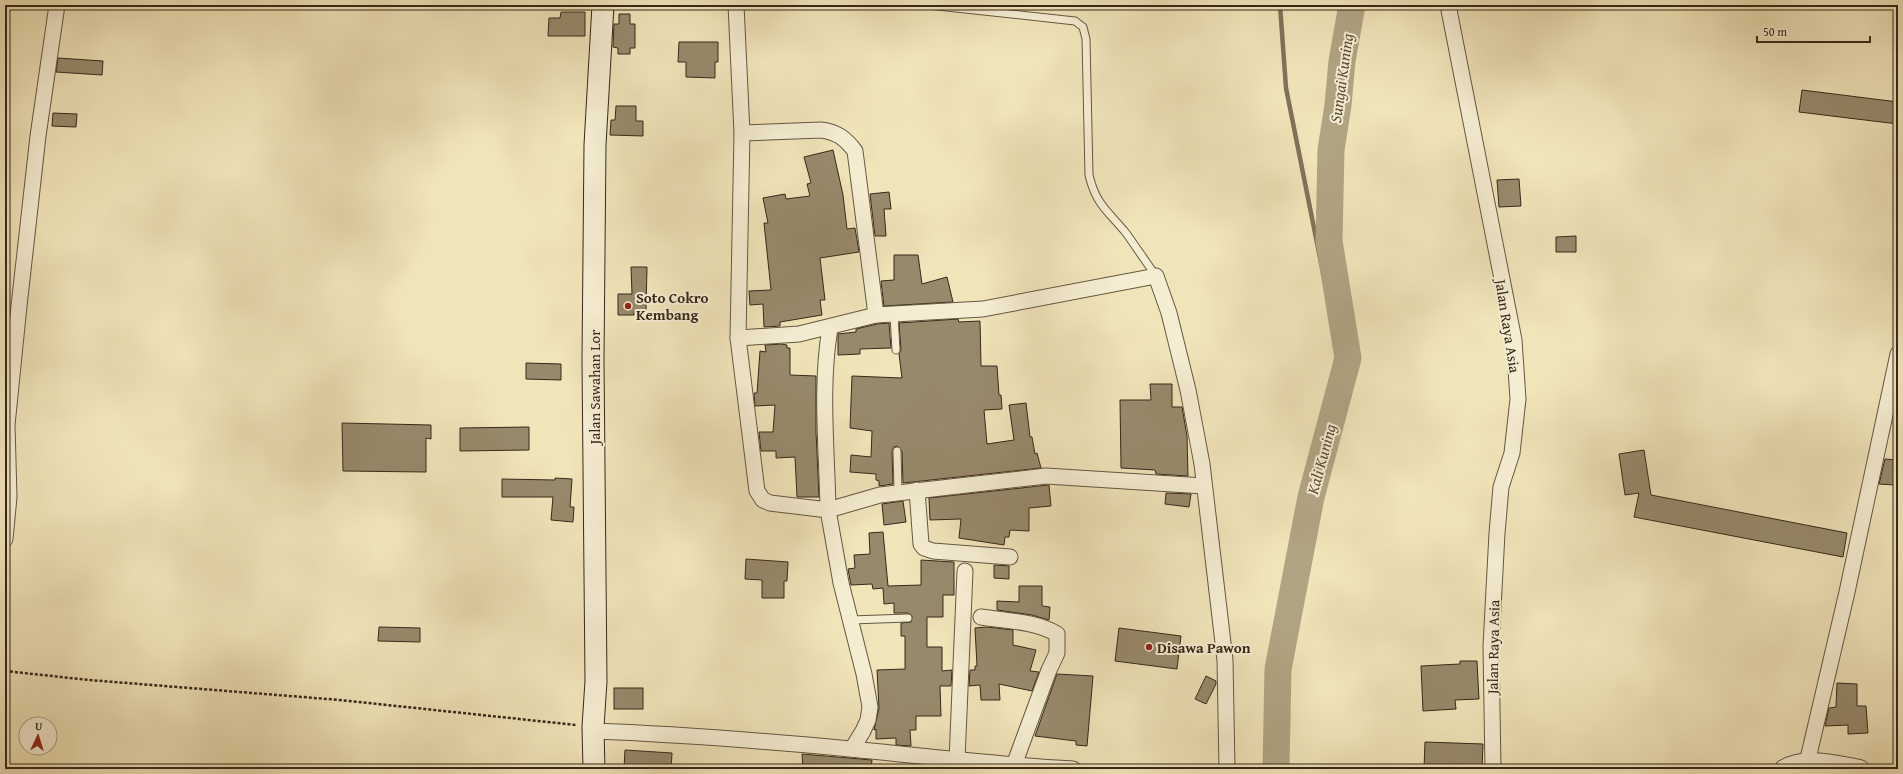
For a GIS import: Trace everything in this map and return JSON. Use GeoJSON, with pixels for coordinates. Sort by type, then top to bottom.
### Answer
{"type":"FeatureCollection","features":[{"type":"Feature","properties":{"kind":"main road","name":"Jalan Sawahan Lor"},"geometry":{"type":"LineString","coordinates":[[594,769],[593,729],[596,681],[593,360],[595,145],[603,5]]}},
{"type":"Feature","properties":{"kind":"street"},"geometry":{"type":"LineString","coordinates":[[5,539],[9,497],[8,425],[18,314],[38,136],[57,5]]}},
{"type":"Feature","properties":{"kind":"street"},"geometry":{"type":"LineString","coordinates":[[736,5],[742,133],[738,338],[757,491],[763,500],[770,503],[828,510],[880,494],[982,485],[1046,476],[1204,486]]}},
{"type":"Feature","properties":{"kind":"street","name":"Jalan Raya Asia"},"geometry":{"type":"LineString","coordinates":[[1448,5],[1514,340],[1518,399],[1512,453],[1501,486],[1497,533],[1491,646],[1493,769]]}},
{"type":"Feature","properties":{"kind":"street"},"geometry":{"type":"LineString","coordinates":[[742,133],[821,130],[833,132],[846,139],[855,151],[876,315]]}},
{"type":"Feature","properties":{"kind":"street"},"geometry":{"type":"LineString","coordinates":[[738,338],[799,334],[830,328],[876,315],[983,309],[1156,276],[1169,313],[1188,390],[1202,464],[1225,660],[1227,769]]}},
{"type":"Feature","properties":{"kind":"street"},"geometry":{"type":"LineString","coordinates":[[830,328],[826,354],[825,380],[828,510],[841,583],[864,674],[870,707],[868,720],[852,749]]}},
{"type":"Feature","properties":{"kind":"street"},"geometry":{"type":"LineString","coordinates":[[1807,763],[1847,592],[1898,354]]}},
{"type":"Feature","properties":{"kind":"street"},"geometry":{"type":"LineString","coordinates":[[917,490],[921,544],[924,548],[933,551],[1010,557]]}},
{"type":"Feature","properties":{"kind":"street"},"geometry":{"type":"LineString","coordinates":[[957,760],[965,571]]}},
{"type":"Feature","properties":{"kind":"street"},"geometry":{"type":"LineString","coordinates":[[981,617],[1037,626],[1048,629],[1057,634],[1057,653],[1049,670],[1014,765]]}},
{"type":"Feature","properties":{"kind":"street"},"geometry":{"type":"LineString","coordinates":[[593,729],[690,735],[957,760],[1073,769]]}},
{"type":"Feature","properties":{"kind":"street"},"geometry":{"type":"LineString","coordinates":[[1784,769],[1789,766],[1807,763],[1829,764],[1860,769]]}},
{"type":"Feature","properties":{"kind":"lane"},"geometry":{"type":"LineString","coordinates":[[928,5],[1054,18],[1075,21],[1083,27],[1086,39],[1089,174],[1093,191],[1104,210],[1125,232],[1156,276]]}},
{"type":"Feature","properties":{"kind":"lane"},"geometry":{"type":"LineString","coordinates":[[894,315],[896,350]]}},
{"type":"Feature","properties":{"kind":"lane"},"geometry":{"type":"LineString","coordinates":[[897,451],[898,492]]}},
{"type":"Feature","properties":{"kind":"lane"},"geometry":{"type":"LineString","coordinates":[[850,620],[908,618]]}},
{"type":"Feature","properties":{"kind":"path"},"geometry":{"type":"LineString","coordinates":[[5,671],[89,680],[340,700],[593,729]]}},
{"type":"Feature","properties":{"kind":"building"},"geometry":{"type":"Polygon","coordinates":[[[561,12],[585,12],[585,36],[548,36],[549,18],[560,18],[561,12]]]}},
{"type":"Feature","properties":{"kind":"building"},"geometry":{"type":"Polygon","coordinates":[[[619,14],[630,14],[630,24],[635,24],[635,48],[630,48],[630,54],[618,54],[618,48],[613,47],[614,24],[619,24],[619,14]]]}},
{"type":"Feature","properties":{"kind":"building"},"geometry":{"type":"Polygon","coordinates":[[[679,42],[718,42],[718,62],[715,62],[715,78],[686,77],[686,62],[678,62],[679,42]]]}},
{"type":"Feature","properties":{"kind":"building"},"geometry":{"type":"Polygon","coordinates":[[[58,58],[103,61],[102,75],[56,72],[58,58]]]}},
{"type":"Feature","properties":{"kind":"building"},"geometry":{"type":"Polygon","coordinates":[[[1802,90],[1898,102],[1898,124],[1799,112],[1802,90]]]}},
{"type":"Feature","properties":{"kind":"building"},"geometry":{"type":"Polygon","coordinates":[[[616,106],[636,106],[636,121],[643,121],[643,136],[610,135],[611,120],[615,120],[616,106]]]}},
{"type":"Feature","properties":{"kind":"building"},"geometry":{"type":"Polygon","coordinates":[[[53,113],[77,114],[76,127],[52,126],[53,113]]]}},
{"type":"Feature","properties":{"kind":"building"},"geometry":{"type":"Polygon","coordinates":[[[833,150],[843,195],[847,229],[855,228],[859,252],[820,258],[825,300],[820,300],[822,315],[780,322],[780,326],[764,327],[763,304],[750,305],[749,291],[771,290],[764,223],[768,223],[763,198],[785,194],[786,199],[810,196],[807,184],[811,183],[804,157],[833,150]]]}},
{"type":"Feature","properties":{"kind":"building"},"geometry":{"type":"Polygon","coordinates":[[[1519,179],[1521,206],[1499,207],[1497,180],[1519,179]]]}},
{"type":"Feature","properties":{"kind":"building"},"geometry":{"type":"Polygon","coordinates":[[[889,192],[891,209],[884,209],[886,236],[875,236],[870,194],[889,192]]]}},
{"type":"Feature","properties":{"kind":"building"},"geometry":{"type":"Polygon","coordinates":[[[1576,236],[1576,252],[1556,252],[1556,237],[1576,236]]]}},
{"type":"Feature","properties":{"kind":"building"},"geometry":{"type":"Polygon","coordinates":[[[894,255],[918,255],[922,284],[947,277],[953,302],[884,306],[881,281],[894,280],[894,255]]]}},
{"type":"Feature","properties":{"kind":"building"},"geometry":{"type":"Polygon","coordinates":[[[631,267],[647,267],[646,311],[634,311],[634,315],[618,315],[618,294],[632,294],[631,267]]]}},
{"type":"Feature","properties":{"kind":"building"},"geometry":{"type":"Polygon","coordinates":[[[958,319],[959,322],[980,321],[981,366],[997,366],[999,395],[1001,395],[1002,409],[984,410],[987,444],[1014,440],[1009,405],[1026,403],[1030,437],[1032,437],[1035,454],[1037,453],[1041,468],[903,483],[902,451],[897,446],[894,447],[892,451],[893,484],[879,486],[879,481],[876,480],[876,474],[850,472],[851,455],[871,457],[872,431],[850,428],[852,376],[902,378],[899,354],[901,350],[899,323],[958,319]]]}},
{"type":"Feature","properties":{"kind":"building"},"geometry":{"type":"Polygon","coordinates":[[[889,323],[891,348],[860,349],[860,354],[838,355],[838,334],[856,332],[856,329],[889,323]]]}},
{"type":"Feature","properties":{"kind":"building"},"geometry":{"type":"Polygon","coordinates":[[[765,345],[787,345],[787,348],[790,348],[790,375],[816,376],[816,432],[819,497],[797,497],[795,457],[776,458],[776,451],[761,451],[759,432],[773,432],[775,405],[755,406],[754,393],[757,393],[760,351],[766,352],[765,345]]]}},
{"type":"Feature","properties":{"kind":"building"},"geometry":{"type":"Polygon","coordinates":[[[526,363],[561,364],[561,380],[526,379],[526,363]]]}},
{"type":"Feature","properties":{"kind":"building"},"geometry":{"type":"Polygon","coordinates":[[[1150,384],[1172,384],[1172,407],[1182,407],[1187,436],[1188,476],[1156,474],[1155,470],[1121,468],[1120,400],[1151,400],[1150,384]]]}},
{"type":"Feature","properties":{"kind":"building"},"geometry":{"type":"Polygon","coordinates":[[[342,423],[431,425],[431,439],[426,438],[426,472],[343,471],[342,423]]]}},
{"type":"Feature","properties":{"kind":"building"},"geometry":{"type":"Polygon","coordinates":[[[529,427],[529,450],[460,451],[460,428],[529,427]]]}},
{"type":"Feature","properties":{"kind":"building"},"geometry":{"type":"Polygon","coordinates":[[[1644,450],[1651,495],[1847,533],[1843,557],[1634,517],[1639,493],[1625,495],[1619,454],[1644,450]]]}},
{"type":"Feature","properties":{"kind":"building"},"geometry":{"type":"Polygon","coordinates":[[[1885,459],[1897,460],[1895,485],[1879,484],[1885,459]]]}},
{"type":"Feature","properties":{"kind":"building"},"geometry":{"type":"Polygon","coordinates":[[[555,478],[572,479],[570,507],[574,507],[573,522],[551,520],[553,497],[502,497],[502,479],[555,480],[555,478]]]}},
{"type":"Feature","properties":{"kind":"building"},"geometry":{"type":"Polygon","coordinates":[[[1049,485],[1051,506],[1029,508],[1029,531],[1010,530],[1009,537],[1005,537],[1004,545],[959,538],[961,519],[930,520],[929,498],[1049,485]]]}},
{"type":"Feature","properties":{"kind":"building"},"geometry":{"type":"Polygon","coordinates":[[[1166,493],[1191,494],[1189,507],[1165,504],[1166,493]]]}},
{"type":"Feature","properties":{"kind":"building"},"geometry":{"type":"Polygon","coordinates":[[[903,501],[906,522],[884,525],[882,504],[903,501]]]}},
{"type":"Feature","properties":{"kind":"building"},"geometry":{"type":"Polygon","coordinates":[[[883,532],[888,586],[921,585],[921,560],[954,562],[954,595],[943,595],[943,617],[927,617],[927,647],[942,647],[942,671],[952,670],[951,686],[940,686],[941,716],[916,716],[916,730],[910,730],[911,746],[896,745],[896,738],[876,739],[876,729],[874,730],[879,708],[877,670],[905,669],[905,636],[901,636],[901,623],[911,622],[912,616],[908,613],[894,613],[894,603],[884,604],[883,588],[873,589],[872,584],[851,585],[848,569],[855,568],[854,555],[870,554],[869,533],[883,532]]]}},
{"type":"Feature","properties":{"kind":"building"},"geometry":{"type":"Polygon","coordinates":[[[746,559],[788,562],[787,581],[784,581],[784,598],[762,598],[762,580],[745,579],[746,559]]]}},
{"type":"Feature","properties":{"kind":"building"},"geometry":{"type":"Polygon","coordinates":[[[994,565],[1009,566],[1009,579],[994,578],[994,565]]]}},
{"type":"Feature","properties":{"kind":"building"},"geometry":{"type":"Polygon","coordinates":[[[1019,586],[1042,586],[1042,606],[1050,607],[1049,620],[1032,615],[997,610],[997,601],[1019,602],[1019,586]]]}},
{"type":"Feature","properties":{"kind":"building"},"geometry":{"type":"Polygon","coordinates":[[[379,627],[420,628],[420,642],[378,641],[379,627]]]}},
{"type":"Feature","properties":{"kind":"building"},"geometry":{"type":"Polygon","coordinates":[[[987,627],[1013,630],[1013,645],[1036,650],[1030,671],[1039,672],[1032,691],[999,684],[1000,700],[981,700],[980,685],[969,686],[970,670],[975,670],[975,666],[977,666],[975,628],[987,627]]]}},
{"type":"Feature","properties":{"kind":"building"},"geometry":{"type":"Polygon","coordinates":[[[1119,628],[1181,636],[1177,669],[1115,661],[1119,628]]]}},
{"type":"Feature","properties":{"kind":"building"},"geometry":{"type":"Polygon","coordinates":[[[1460,661],[1477,661],[1479,699],[1455,700],[1456,709],[1423,711],[1421,666],[1460,664],[1460,661]]]}},
{"type":"Feature","properties":{"kind":"building"},"geometry":{"type":"Polygon","coordinates":[[[1057,674],[1093,676],[1087,746],[1076,745],[1076,741],[1035,736],[1057,674]]]}},
{"type":"Feature","properties":{"kind":"building"},"geometry":{"type":"Polygon","coordinates":[[[1206,676],[1216,681],[1216,684],[1206,704],[1195,699],[1206,676]]]}},
{"type":"Feature","properties":{"kind":"building"},"geometry":{"type":"Polygon","coordinates":[[[1837,683],[1857,684],[1857,706],[1866,706],[1868,733],[1848,734],[1848,725],[1825,726],[1829,708],[1836,707],[1837,683]]]}},
{"type":"Feature","properties":{"kind":"building"},"geometry":{"type":"Polygon","coordinates":[[[614,688],[643,688],[643,709],[614,709],[614,688]]]}},
{"type":"Feature","properties":{"kind":"building"},"geometry":{"type":"Polygon","coordinates":[[[1425,742],[1483,744],[1482,769],[1424,769],[1425,742]]]}},
{"type":"Feature","properties":{"kind":"building"},"geometry":{"type":"Polygon","coordinates":[[[625,750],[672,753],[671,769],[624,769],[625,750]]]}},
{"type":"Feature","properties":{"kind":"building"},"geometry":{"type":"Polygon","coordinates":[[[802,754],[872,760],[871,769],[803,769],[802,754]]]}},
{"type":"Feature","properties":{"kind":"waterway"},"geometry":{"type":"LineString","coordinates":[[1280,5],[1286,88],[1340,358],[1338,370]]}},
{"type":"Feature","properties":{"kind":"waterway","name":"Kali Kuning"},"geometry":{"type":"LineString","coordinates":[[1276,769],[1278,669],[1311,497],[1348,358],[1329,241],[1331,150],[1338,105],[1342,61],[1352,5]]}},
{"type":"Feature","properties":{"kind":"place","name":"Soto Cokro Kembang"},"geometry":{"type":"Point","coordinates":[628,306]}},
{"type":"Feature","properties":{"kind":"place","name":"Disawa Pawon"},"geometry":{"type":"Point","coordinates":[1149,647]}},
{"type":"Feature","properties":{"kind":"water label","name":"Sungai Kuning"},"geometry":{"type":"Point","coordinates":[1341,78]}}]}
